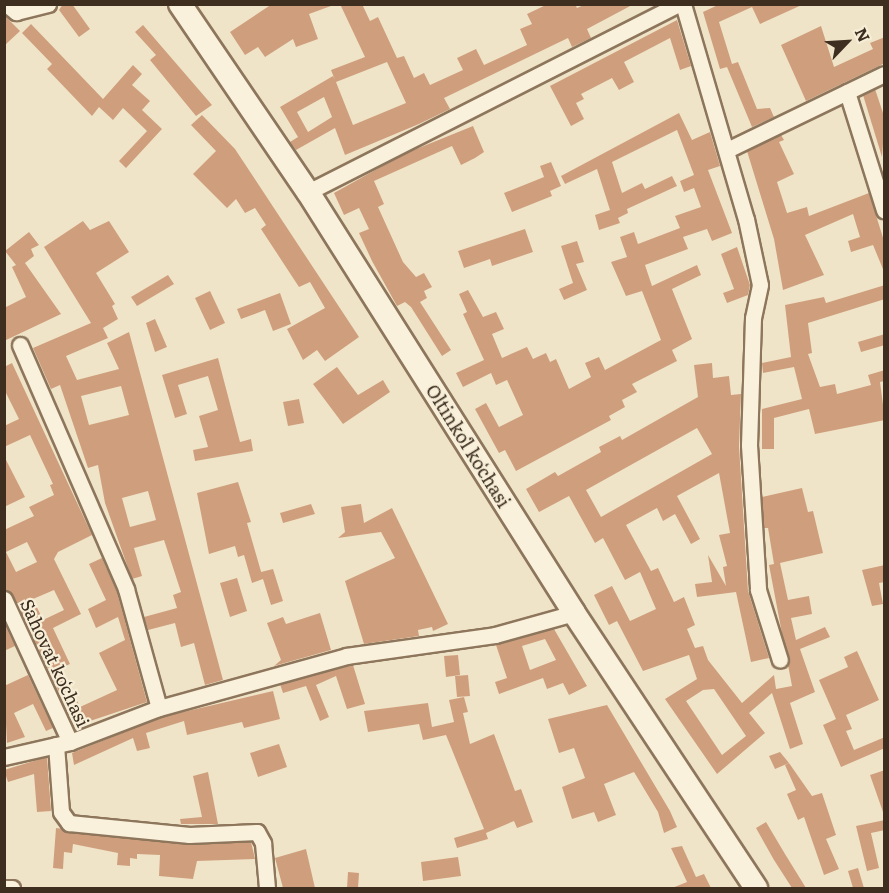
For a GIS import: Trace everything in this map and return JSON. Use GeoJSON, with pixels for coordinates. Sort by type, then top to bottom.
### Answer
{"type":"FeatureCollection","features":[{"type":"Feature","properties":{"kind":"main road","name":"Oltinkoʻl koʻchasi"},"geometry":{"type":"LineString","coordinates":[[180,4],[308,192],[574,613],[756,888]]}},
{"type":"Feature","properties":{"kind":"street"},"geometry":{"type":"LineString","coordinates":[[6,4],[16,12],[48,4]]}},
{"type":"Feature","properties":{"kind":"street"},"geometry":{"type":"LineString","coordinates":[[308,192],[681,4],[727,150],[760,285],[753,318],[749,445],[758,590],[780,660]]}},
{"type":"Feature","properties":{"kind":"street"},"geometry":{"type":"LineString","coordinates":[[727,150],[885,75]]}},
{"type":"Feature","properties":{"kind":"street"},"geometry":{"type":"LineString","coordinates":[[847,92],[885,210]]}},
{"type":"Feature","properties":{"kind":"street"},"geometry":{"type":"LineString","coordinates":[[20,345],[126,589],[159,708]]}},
{"type":"Feature","properties":{"kind":"street","name":"Sahovat koʻchasi"},"geometry":{"type":"LineString","coordinates":[[4,600],[63,744]]}},
{"type":"Feature","properties":{"kind":"street"},"geometry":{"type":"LineString","coordinates":[[4,757],[63,744],[159,708],[346,656],[473,639],[574,613]]}},
{"type":"Feature","properties":{"kind":"street"},"geometry":{"type":"LineString","coordinates":[[63,744],[61,812],[69,823],[189,835],[257,832],[263,843],[267,888]]}},
{"type":"Feature","properties":{"kind":"street"},"geometry":{"type":"LineString","coordinates":[[4,888],[12,888]]}},
{"type":"Feature","properties":{"kind":"building"},"geometry":{"type":"Polygon","coordinates":[[[63,4],[72,4],[90,29],[79,37],[59,10],[63,4]]]}},
{"type":"Feature","properties":{"kind":"building"},"geometry":{"type":"Polygon","coordinates":[[[272,4],[330,4],[331,6],[309,14],[318,39],[296,47],[293,39],[265,57],[258,47],[245,55],[230,32],[272,4]]]}},
{"type":"Feature","properties":{"kind":"building"},"geometry":{"type":"Polygon","coordinates":[[[340,4],[362,4],[370,21],[378,17],[397,58],[404,56],[414,78],[424,73],[430,85],[463,70],[457,58],[476,49],[484,65],[527,45],[520,29],[532,24],[527,14],[548,4],[575,4],[577,8],[586,4],[634,4],[587,29],[591,38],[572,47],[568,38],[444,98],[450,109],[419,124],[345,155],[335,128],[296,150],[290,142],[298,137],[280,107],[333,76],[335,80],[331,70],[365,57],[340,4]],[[387,62],[336,82],[353,125],[406,103],[387,62]],[[324,97],[297,112],[308,132],[332,117],[324,97]]]}},
{"type":"Feature","properties":{"kind":"building"},"geometry":{"type":"Polygon","coordinates":[[[720,4],[804,4],[760,24],[752,7],[719,22],[732,64],[738,62],[757,109],[770,108],[774,117],[752,127],[727,67],[720,69],[703,12],[720,4]]]}},
{"type":"Feature","properties":{"kind":"building"},"geometry":{"type":"Polygon","coordinates":[[[4,15],[20,31],[4,46],[4,15]]]}},
{"type":"Feature","properties":{"kind":"building"},"geometry":{"type":"Polygon","coordinates":[[[677,20],[691,66],[680,70],[670,38],[624,62],[634,82],[619,90],[612,78],[581,94],[584,99],[576,103],[584,119],[571,126],[550,86],[677,20]]]}},
{"type":"Feature","properties":{"kind":"building"},"geometry":{"type":"Polygon","coordinates":[[[31,24],[103,99],[133,65],[142,74],[132,85],[150,101],[142,110],[162,129],[126,168],[119,161],[147,131],[123,108],[113,120],[99,107],[92,116],[47,69],[52,64],[22,33],[31,24]]]}},
{"type":"Feature","properties":{"kind":"building"},"geometry":{"type":"Polygon","coordinates":[[[143,25],[212,105],[196,116],[150,60],[156,55],[135,32],[143,25]]]}},
{"type":"Feature","properties":{"kind":"building"},"geometry":{"type":"Polygon","coordinates":[[[821,26],[834,67],[873,49],[870,43],[885,37],[885,63],[806,101],[781,45],[821,26]]]}},
{"type":"Feature","properties":{"kind":"building"},"geometry":{"type":"Polygon","coordinates":[[[875,89],[885,119],[882,157],[863,95],[875,89]]]}},
{"type":"Feature","properties":{"kind":"building"},"geometry":{"type":"Polygon","coordinates":[[[679,113],[692,140],[710,132],[720,166],[708,170],[732,233],[712,241],[707,229],[683,237],[688,249],[645,265],[652,286],[697,265],[701,275],[672,289],[692,339],[672,350],[677,361],[632,384],[637,392],[622,400],[625,407],[609,416],[611,420],[516,471],[505,450],[499,453],[475,409],[486,403],[499,427],[523,415],[507,380],[496,385],[491,373],[463,387],[456,373],[484,360],[463,314],[467,312],[459,294],[468,290],[483,317],[496,312],[504,329],[492,334],[502,358],[527,347],[533,359],[546,353],[550,362],[556,359],[569,389],[591,377],[585,363],[599,357],[605,370],[661,340],[642,291],[626,296],[611,262],[627,257],[620,237],[634,232],[638,244],[680,228],[675,216],[701,207],[694,188],[684,192],[680,181],[694,175],[677,130],[612,162],[622,193],[642,183],[645,189],[672,176],[677,186],[627,209],[628,213],[618,218],[620,223],[599,230],[595,215],[610,210],[597,169],[565,184],[561,176],[679,113]]]}},
{"type":"Feature","properties":{"kind":"building"},"geometry":{"type":"Polygon","coordinates":[[[202,115],[235,149],[359,337],[325,361],[317,350],[303,360],[287,329],[325,308],[310,282],[299,287],[261,229],[266,225],[255,208],[245,213],[236,199],[227,208],[193,174],[216,151],[191,125],[202,115]]]}},
{"type":"Feature","properties":{"kind":"building"},"geometry":{"type":"Polygon","coordinates":[[[473,126],[484,152],[475,158],[461,165],[452,146],[374,181],[384,204],[378,207],[403,262],[416,277],[424,273],[432,287],[424,291],[427,298],[420,302],[451,350],[442,356],[411,307],[405,302],[397,306],[359,233],[369,229],[359,208],[344,215],[334,193],[404,154],[473,126]]]}},
{"type":"Feature","properties":{"kind":"building"},"geometry":{"type":"Polygon","coordinates":[[[781,135],[784,140],[779,142],[794,174],[777,182],[787,213],[807,207],[809,216],[869,193],[885,244],[885,274],[873,245],[851,252],[848,241],[860,237],[853,214],[805,235],[824,275],[783,290],[774,239],[747,151],[781,135]]]}},
{"type":"Feature","properties":{"kind":"building"},"geometry":{"type":"Polygon","coordinates":[[[551,162],[561,186],[550,191],[552,196],[512,212],[504,193],[544,177],[540,166],[551,162]]]}},
{"type":"Feature","properties":{"kind":"building"},"geometry":{"type":"Polygon","coordinates":[[[83,221],[90,230],[109,221],[129,252],[96,273],[115,304],[112,306],[118,319],[103,328],[108,338],[66,356],[77,380],[119,369],[107,343],[129,332],[223,680],[205,685],[194,643],[181,647],[175,623],[148,630],[144,617],[177,608],[173,595],[181,592],[164,540],[134,548],[142,576],[132,579],[105,503],[98,465],[88,468],[60,385],[51,389],[33,348],[91,323],[44,247],[83,221]],[[121,386],[81,396],[89,425],[129,415],[121,386]],[[148,491],[122,498],[130,527],[156,520],[148,491]]]}},
{"type":"Feature","properties":{"kind":"building"},"geometry":{"type":"Polygon","coordinates":[[[525,229],[533,252],[492,266],[490,259],[464,268],[458,251],[525,229]]]}},
{"type":"Feature","properties":{"kind":"building"},"geometry":{"type":"Polygon","coordinates":[[[29,232],[39,245],[31,249],[34,256],[25,263],[61,314],[4,341],[4,308],[26,297],[12,267],[16,265],[5,251],[29,232]]]}},
{"type":"Feature","properties":{"kind":"building"},"geometry":{"type":"Polygon","coordinates":[[[577,241],[584,262],[576,264],[587,290],[564,300],[559,289],[573,283],[561,246],[577,241]]]}},
{"type":"Feature","properties":{"kind":"building"},"geometry":{"type":"Polygon","coordinates":[[[737,247],[750,285],[748,295],[727,303],[723,293],[734,289],[721,254],[737,247]]]}},
{"type":"Feature","properties":{"kind":"building"},"geometry":{"type":"Polygon","coordinates":[[[168,275],[174,284],[137,306],[131,297],[168,275]]]}},
{"type":"Feature","properties":{"kind":"building"},"geometry":{"type":"Polygon","coordinates":[[[885,285],[885,299],[808,323],[812,353],[808,354],[820,387],[835,384],[837,394],[871,385],[868,375],[885,370],[885,381],[880,382],[885,420],[815,434],[809,409],[774,418],[774,449],[762,449],[762,409],[802,399],[794,367],[763,373],[762,363],[791,357],[785,305],[824,297],[826,303],[885,285]]]}},
{"type":"Feature","properties":{"kind":"building"},"geometry":{"type":"Polygon","coordinates":[[[210,291],[225,323],[210,330],[195,298],[210,291]]]}},
{"type":"Feature","properties":{"kind":"building"},"geometry":{"type":"Polygon","coordinates":[[[280,293],[291,324],[273,331],[265,310],[241,319],[237,309],[280,293]]]}},
{"type":"Feature","properties":{"kind":"building"},"geometry":{"type":"Polygon","coordinates":[[[155,319],[167,347],[155,352],[146,323],[155,319]]]}},
{"type":"Feature","properties":{"kind":"building"},"geometry":{"type":"Polygon","coordinates":[[[885,334],[885,345],[861,352],[858,342],[885,334]]]}},
{"type":"Feature","properties":{"kind":"building"},"geometry":{"type":"Polygon","coordinates":[[[218,358],[240,442],[251,439],[253,451],[195,461],[193,450],[208,447],[199,416],[218,410],[208,376],[178,385],[187,414],[175,418],[162,375],[218,358]]]}},
{"type":"Feature","properties":{"kind":"building"},"geometry":{"type":"Polygon","coordinates":[[[12,363],[92,535],[58,552],[54,559],[81,614],[53,628],[70,664],[61,668],[80,707],[117,690],[99,653],[125,640],[118,617],[96,628],[88,609],[106,600],[89,564],[102,558],[117,592],[147,702],[75,726],[13,595],[4,589],[4,530],[34,516],[29,507],[54,495],[50,485],[53,484],[30,435],[4,447],[4,426],[19,419],[4,389],[4,367],[12,363]],[[27,542],[6,552],[16,572],[37,562],[27,542]],[[54,590],[33,599],[43,620],[64,610],[54,590]]]}},
{"type":"Feature","properties":{"kind":"building"},"geometry":{"type":"Polygon","coordinates":[[[712,363],[713,378],[729,376],[731,395],[741,394],[739,446],[748,591],[769,658],[751,662],[736,592],[697,597],[695,584],[712,582],[708,555],[726,586],[723,567],[727,566],[719,535],[730,533],[719,473],[677,496],[700,539],[691,544],[675,514],[663,521],[657,508],[626,525],[651,571],[658,568],[674,602],[684,597],[695,625],[687,629],[695,648],[703,646],[708,660],[742,703],[774,675],[776,689],[792,686],[769,565],[774,564],[768,528],[764,528],[762,497],[802,488],[808,512],[813,511],[823,553],[780,563],[788,600],[809,596],[812,614],[791,618],[796,640],[825,627],[830,637],[800,649],[815,692],[790,703],[803,744],[790,749],[772,693],[749,713],[765,733],[717,774],[665,699],[697,679],[689,655],[643,671],[617,621],[609,625],[594,595],[612,586],[630,621],[656,609],[640,572],[625,580],[603,538],[595,543],[569,496],[539,512],[526,489],[555,472],[558,476],[601,452],[599,447],[620,436],[622,440],[698,397],[694,365],[712,363]],[[697,428],[586,490],[601,517],[712,454],[697,428]],[[714,689],[703,690],[686,701],[722,755],[746,736],[714,689]]]}},
{"type":"Feature","properties":{"kind":"building"},"geometry":{"type":"Polygon","coordinates":[[[337,367],[358,395],[383,380],[390,392],[343,424],[313,384],[337,367]]]}},
{"type":"Feature","properties":{"kind":"building"},"geometry":{"type":"Polygon","coordinates":[[[299,399],[304,423],[288,426],[283,402],[299,399]]]}},
{"type":"Feature","properties":{"kind":"building"},"geometry":{"type":"Polygon","coordinates":[[[4,456],[25,497],[4,507],[4,456]]]}},
{"type":"Feature","properties":{"kind":"building"},"geometry":{"type":"Polygon","coordinates":[[[238,482],[251,522],[247,523],[261,572],[273,569],[283,601],[271,605],[263,579],[252,583],[244,555],[238,557],[235,546],[209,554],[197,493],[238,482]]]}},
{"type":"Feature","properties":{"kind":"building"},"geometry":{"type":"Polygon","coordinates":[[[311,504],[315,514],[283,523],[280,513],[311,504]]]}},
{"type":"Feature","properties":{"kind":"building"},"geometry":{"type":"Polygon","coordinates":[[[361,504],[364,523],[392,508],[448,624],[433,631],[432,627],[418,630],[419,636],[364,644],[345,581],[395,558],[381,532],[338,538],[345,532],[341,507],[361,504]]]}},
{"type":"Feature","properties":{"kind":"building"},"geometry":{"type":"Polygon","coordinates":[[[885,565],[885,582],[879,583],[883,604],[872,606],[862,570],[885,565]]]}},
{"type":"Feature","properties":{"kind":"building"},"geometry":{"type":"Polygon","coordinates":[[[237,578],[247,611],[230,617],[220,583],[237,578]]]}},
{"type":"Feature","properties":{"kind":"building"},"geometry":{"type":"Polygon","coordinates":[[[320,613],[331,650],[274,666],[281,660],[267,623],[283,617],[286,624],[320,613]]]}},
{"type":"Feature","properties":{"kind":"building"},"geometry":{"type":"Polygon","coordinates":[[[4,623],[15,646],[4,651],[4,623]]]}},
{"type":"Feature","properties":{"kind":"building"},"geometry":{"type":"Polygon","coordinates":[[[554,629],[587,686],[569,695],[563,683],[547,689],[543,678],[499,694],[495,682],[507,678],[496,645],[554,629]],[[545,639],[522,646],[530,670],[556,660],[545,639]]]}},
{"type":"Feature","properties":{"kind":"building"},"geometry":{"type":"Polygon","coordinates":[[[857,651],[879,700],[846,715],[852,729],[846,731],[854,750],[885,737],[885,748],[841,767],[823,725],[836,719],[819,680],[848,667],[844,657],[857,651]]]}},
{"type":"Feature","properties":{"kind":"building"},"geometry":{"type":"Polygon","coordinates":[[[458,655],[460,675],[446,677],[444,656],[458,655]]]}},
{"type":"Feature","properties":{"kind":"building"},"geometry":{"type":"Polygon","coordinates":[[[353,665],[365,704],[347,709],[336,676],[316,685],[329,717],[320,721],[306,686],[283,693],[280,684],[353,665]]]}},
{"type":"Feature","properties":{"kind":"building"},"geometry":{"type":"Polygon","coordinates":[[[28,675],[53,728],[46,731],[33,704],[14,713],[25,737],[7,743],[4,686],[28,675]]]}},
{"type":"Feature","properties":{"kind":"building"},"geometry":{"type":"Polygon","coordinates":[[[468,675],[470,696],[457,697],[455,676],[468,675]]]}},
{"type":"Feature","properties":{"kind":"building"},"geometry":{"type":"Polygon","coordinates":[[[273,691],[280,719],[244,728],[242,722],[187,735],[184,721],[146,733],[150,748],[137,751],[133,738],[74,765],[72,753],[162,717],[273,691]]]}},
{"type":"Feature","properties":{"kind":"building"},"geometry":{"type":"Polygon","coordinates":[[[464,697],[468,712],[463,713],[470,744],[494,734],[515,791],[521,789],[533,822],[517,828],[514,821],[486,833],[488,839],[457,848],[454,838],[484,829],[446,735],[423,740],[419,724],[368,732],[364,711],[428,703],[432,727],[454,722],[449,700],[464,697]]]}},
{"type":"Feature","properties":{"kind":"building"},"geometry":{"type":"Polygon","coordinates":[[[607,705],[670,811],[677,827],[664,833],[658,812],[634,772],[604,784],[616,815],[598,822],[594,812],[572,819],[562,787],[585,778],[574,748],[559,753],[548,719],[607,705]]]}},
{"type":"Feature","properties":{"kind":"building"},"geometry":{"type":"Polygon","coordinates":[[[279,744],[287,767],[258,777],[250,753],[279,744]]]}},
{"type":"Feature","properties":{"kind":"building"},"geometry":{"type":"Polygon","coordinates":[[[780,752],[789,763],[775,769],[769,756],[780,752]]]}},
{"type":"Feature","properties":{"kind":"building"},"geometry":{"type":"Polygon","coordinates":[[[47,757],[51,811],[37,812],[34,774],[8,782],[4,770],[47,757]]]}},
{"type":"Feature","properties":{"kind":"building"},"geometry":{"type":"Polygon","coordinates":[[[789,763],[812,796],[822,793],[836,835],[826,839],[839,869],[824,875],[804,817],[798,820],[787,794],[796,790],[785,765],[789,763]]]}},
{"type":"Feature","properties":{"kind":"building"},"geometry":{"type":"Polygon","coordinates":[[[885,770],[885,812],[883,812],[870,775],[885,770]]]}},
{"type":"Feature","properties":{"kind":"building"},"geometry":{"type":"Polygon","coordinates":[[[208,772],[218,824],[181,824],[180,819],[202,817],[193,776],[208,772]]]}},
{"type":"Feature","properties":{"kind":"building"},"geometry":{"type":"Polygon","coordinates":[[[885,820],[885,830],[871,833],[879,868],[867,871],[856,826],[885,820]]]}},
{"type":"Feature","properties":{"kind":"building"},"geometry":{"type":"Polygon","coordinates":[[[766,822],[806,888],[792,888],[774,860],[756,828],[766,822]]]}},
{"type":"Feature","properties":{"kind":"building"},"geometry":{"type":"Polygon","coordinates":[[[56,828],[188,845],[251,842],[255,859],[197,861],[193,879],[159,876],[160,855],[137,854],[137,859],[130,858],[130,866],[117,865],[118,853],[73,844],[72,853],[64,852],[63,869],[53,868],[56,828]]]}},
{"type":"Feature","properties":{"kind":"building"},"geometry":{"type":"Polygon","coordinates":[[[682,846],[696,877],[704,874],[711,888],[672,888],[687,882],[671,848],[682,846]]]}},
{"type":"Feature","properties":{"kind":"building"},"geometry":{"type":"Polygon","coordinates":[[[306,849],[315,888],[283,888],[275,858],[306,849]]]}},
{"type":"Feature","properties":{"kind":"building"},"geometry":{"type":"Polygon","coordinates":[[[458,857],[461,876],[423,881],[421,862],[458,857]]]}},
{"type":"Feature","properties":{"kind":"building"},"geometry":{"type":"Polygon","coordinates":[[[858,868],[864,888],[853,888],[848,871],[858,868]]]}},
{"type":"Feature","properties":{"kind":"building"},"geometry":{"type":"Polygon","coordinates":[[[348,872],[359,873],[358,888],[347,888],[348,872]]]}}]}
